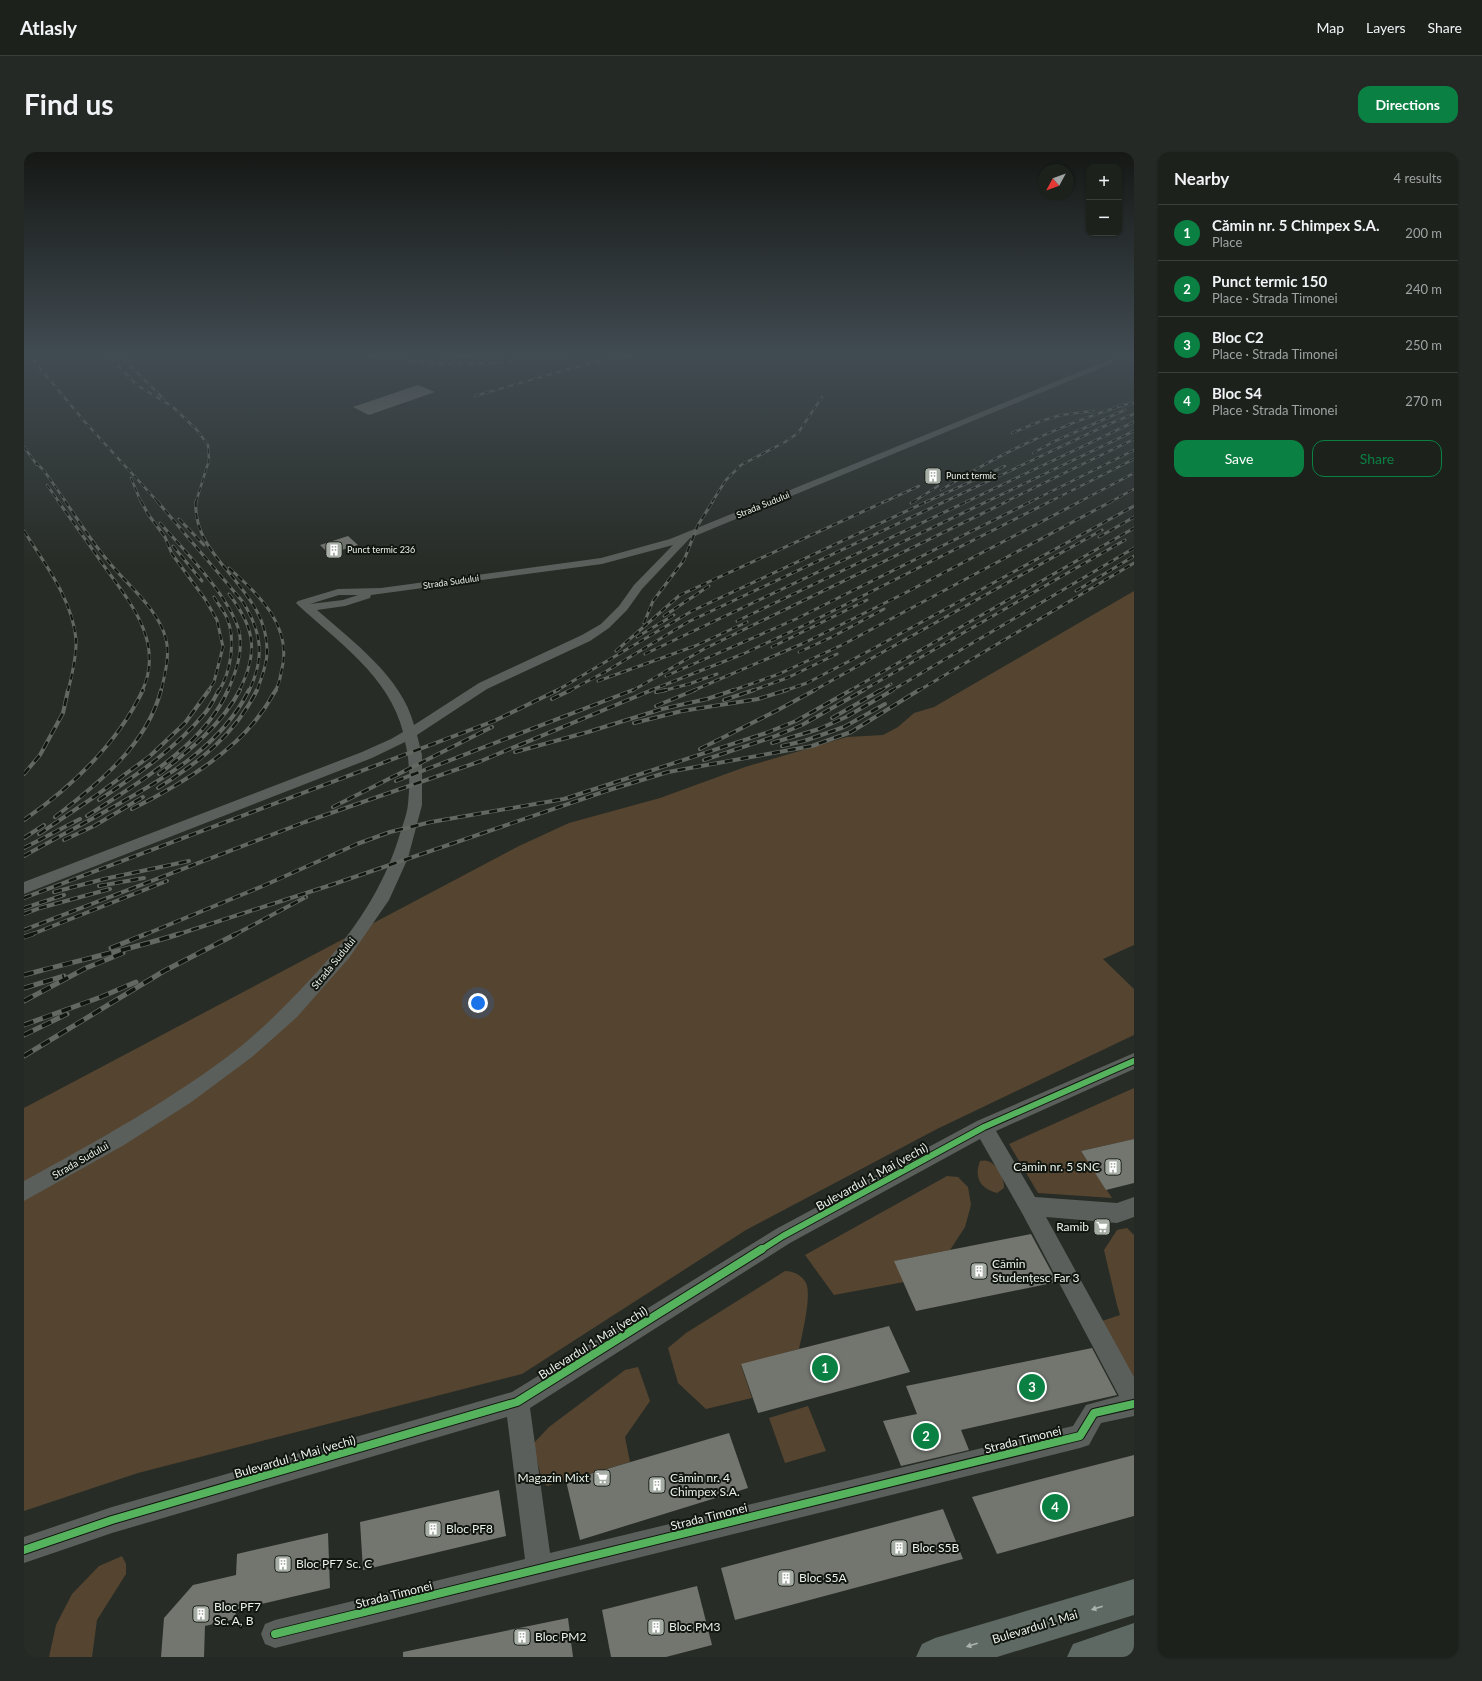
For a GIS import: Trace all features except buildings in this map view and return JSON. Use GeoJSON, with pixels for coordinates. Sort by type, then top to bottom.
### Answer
{"type":"FeatureCollection","features":[{"type":"Feature","properties":{"kind":"main road","name":"Bulevardul 1 Mai"},"geometry":{"type":"LineString","coordinates":[[935,1657],[1134,1597]]}},
{"type":"Feature","properties":{"kind":"main road"},"geometry":{"type":"LineString","coordinates":[[1086,1657],[1134,1642]]}},
{"type":"Feature","properties":{"kind":"street","name":"Strada Sudului"},"geometry":{"type":"LineString","coordinates":[[305,606],[338,592],[381,591],[602,561],[686,537],[957,425]]}},
{"type":"Feature","properties":{"kind":"street"},"geometry":{"type":"LineString","coordinates":[[24,888],[367,756],[396,742],[483,686],[586,638],[605,626],[686,537]]}},
{"type":"Feature","properties":{"kind":"street","name":"Strada Sudului"},"geometry":{"type":"LineString","coordinates":[[305,606],[344,603],[381,591]]}},
{"type":"Feature","properties":{"kind":"street"},"geometry":{"type":"LineString","coordinates":[[330,627],[334,616],[344,603]]}},
{"type":"Feature","properties":{"kind":"street","name":"Strada Sudului"},"geometry":{"type":"LineString","coordinates":[[24,1192],[117,1138],[183,1097],[246,1052],[291,1012],[343,954],[383,896],[400,858],[415,805],[415,755],[405,715],[388,685],[367,661],[305,606]]}},
{"type":"Feature","properties":{"kind":"street","name":"Bulevardul 1 Mai (vechi)"},"geometry":{"type":"LineString","coordinates":[[24,1550],[112,1520],[517,1402],[783,1236],[984,1127],[1134,1061]]}},
{"type":"Feature","properties":{"kind":"street"},"geometry":{"type":"LineString","coordinates":[[984,1127],[1029,1206],[1134,1400]]}},
{"type":"Feature","properties":{"kind":"street"},"geometry":{"type":"LineString","coordinates":[[1029,1206],[1117,1213],[1134,1207]]}},
{"type":"Feature","properties":{"kind":"street"},"geometry":{"type":"LineString","coordinates":[[517,1402],[539,1569]]}},
{"type":"Feature","properties":{"kind":"street","name":"Strada Timonei"},"geometry":{"type":"LineString","coordinates":[[275,1634],[1080,1436],[1094,1413],[1134,1404]]}},
{"type":"Feature","properties":{"kind":"shaded area"},"geometry":{"type":"Polygon","coordinates":[[[1134,591],[1134,945],[1103,959],[1134,989],[1134,1035],[937,1129],[746,1230],[522,1374],[138,1473],[24,1511],[24,1108],[519,846],[569,823],[660,798],[745,767],[847,737],[883,735],[898,727],[914,713],[934,707],[1134,591]]]}},
{"type":"Feature","properties":{"kind":"shaded area"},"geometry":{"type":"Polygon","coordinates":[[[1134,1088],[1134,1139],[1081,1151],[1112,1198],[1038,1193],[1009,1144],[1134,1088]]]}},
{"type":"Feature","properties":{"kind":"shaded area"},"geometry":{"type":"Polygon","coordinates":[[[980,1161],[991,1162],[1000,1172],[1004,1188],[997,1193],[986,1188],[980,1182],[978,1177],[978,1167],[980,1161]]]}},
{"type":"Feature","properties":{"kind":"shaded area"},"geometry":{"type":"Polygon","coordinates":[[[947,1176],[958,1177],[968,1187],[971,1205],[965,1227],[950,1250],[895,1261],[904,1282],[834,1295],[805,1255],[947,1176]]]}},
{"type":"Feature","properties":{"kind":"shaded area"},"geometry":{"type":"Polygon","coordinates":[[[1127,1228],[1134,1235],[1134,1378],[1102,1321],[1120,1315],[1104,1250],[1117,1230],[1127,1228]]]}},
{"type":"Feature","properties":{"kind":"shaded area"},"geometry":{"type":"Polygon","coordinates":[[[785,1271],[800,1276],[806,1283],[808,1289],[806,1315],[799,1349],[741,1365],[752,1398],[706,1409],[678,1383],[668,1348],[686,1333],[785,1271]]]}},
{"type":"Feature","properties":{"kind":"shaded area"},"geometry":{"type":"Polygon","coordinates":[[[638,1367],[650,1401],[625,1437],[630,1462],[547,1486],[542,1481],[533,1444],[549,1427],[625,1370],[638,1367]]]}},
{"type":"Feature","properties":{"kind":"shaded area"},"geometry":{"type":"Polygon","coordinates":[[[808,1406],[826,1451],[785,1463],[769,1418],[808,1406]]]}},
{"type":"Feature","properties":{"kind":"shaded area"},"geometry":{"type":"Polygon","coordinates":[[[122,1556],[126,1564],[126,1574],[97,1620],[92,1657],[49,1657],[56,1625],[72,1594],[99,1566],[122,1556]]]}},
{"type":"Feature","properties":{"kind":"railway"},"geometry":{"type":"LineString","coordinates":[[88,425],[158,502]]}},
{"type":"Feature","properties":{"kind":"railway"},"geometry":{"type":"LineString","coordinates":[[192,425],[208,445],[209,460],[196,502]]}},
{"type":"Feature","properties":{"kind":"railway"},"geometry":{"type":"LineString","coordinates":[[712,502],[726,480],[741,465],[785,442],[798,433],[803,425]]}},
{"type":"Feature","properties":{"kind":"railway"},"geometry":{"type":"LineString","coordinates":[[1012,433],[1031,425]]}},
{"type":"Feature","properties":{"kind":"railway"},"geometry":{"type":"LineString","coordinates":[[941,490],[985,464],[1068,425]]}},
{"type":"Feature","properties":{"kind":"railway"},"geometry":{"type":"LineString","coordinates":[[1033,453],[1053,442],[1091,425]]}},
{"type":"Feature","properties":{"kind":"railway"},"geometry":{"type":"LineString","coordinates":[[944,502],[1106,425]]}},
{"type":"Feature","properties":{"kind":"railway"},"geometry":{"type":"LineString","coordinates":[[966,502],[1127,425]]}},
{"type":"Feature","properties":{"kind":"railway"},"geometry":{"type":"LineString","coordinates":[[986,502],[1134,431]]}},
{"type":"Feature","properties":{"kind":"railway"},"geometry":{"type":"LineString","coordinates":[[1005,502],[1134,439]]}},
{"type":"Feature","properties":{"kind":"railway"},"geometry":{"type":"LineString","coordinates":[[24,447],[37,465]]}},
{"type":"Feature","properties":{"kind":"railway"},"geometry":{"type":"LineString","coordinates":[[666,676],[796,619],[1134,450]]}},
{"type":"Feature","properties":{"kind":"railway"},"geometry":{"type":"LineString","coordinates":[[1049,502],[1134,459]]}},
{"type":"Feature","properties":{"kind":"railway"},"geometry":{"type":"LineString","coordinates":[[36,462],[66,502]]}},
{"type":"Feature","properties":{"kind":"railway"},"geometry":{"type":"LineString","coordinates":[[926,502],[1005,466]]}},
{"type":"Feature","properties":{"kind":"railway"},"geometry":{"type":"LineString","coordinates":[[1079,502],[1134,473]]}},
{"type":"Feature","properties":{"kind":"railway"},"geometry":{"type":"LineString","coordinates":[[131,478],[141,502]]}},
{"type":"Feature","properties":{"kind":"railway"},"geometry":{"type":"LineString","coordinates":[[47,485],[59,502]]}},
{"type":"Feature","properties":{"kind":"railway"},"geometry":{"type":"LineString","coordinates":[[884,502],[919,486]]}},
{"type":"Feature","properties":{"kind":"railway"},"geometry":{"type":"LineString","coordinates":[[913,502],[938,486]]}},
{"type":"Feature","properties":{"kind":"railway"},"geometry":{"type":"LineString","coordinates":[[1110,502],[1134,489]]}},
{"type":"Feature","properties":{"kind":"railway"},"geometry":{"type":"LineString","coordinates":[[58,501],[124,594],[134,609],[141,624],[147,640],[149,656],[148,673],[142,691]]}},
{"type":"Feature","properties":{"kind":"railway"},"geometry":{"type":"LineString","coordinates":[[65,501],[102,554],[141,597],[156,617],[162,628],[166,639],[167,652],[161,691]]}},
{"type":"Feature","properties":{"kind":"railway"},"geometry":{"type":"LineString","coordinates":[[141,501],[148,514],[165,537],[172,554],[205,599],[217,620],[223,647],[214,682],[208,691]]}},
{"type":"Feature","properties":{"kind":"railway"},"geometry":{"type":"LineString","coordinates":[[157,501],[243,602],[249,613],[254,624],[259,645],[257,667],[249,691]]}},
{"type":"Feature","properties":{"kind":"railway"},"geometry":{"type":"LineString","coordinates":[[644,623],[653,601],[684,560],[698,525],[713,501]]}},
{"type":"Feature","properties":{"kind":"railway"},"geometry":{"type":"LineString","coordinates":[[616,651],[680,595],[886,501]]}},
{"type":"Feature","properties":{"kind":"railway"},"geometry":{"type":"LineString","coordinates":[[556,691],[692,611],[928,501]]}},
{"type":"Feature","properties":{"kind":"railway"},"geometry":{"type":"LineString","coordinates":[[570,690],[605,672],[688,622],[946,501]]}},
{"type":"Feature","properties":{"kind":"railway"},"geometry":{"type":"LineString","coordinates":[[645,654],[968,501]]}},
{"type":"Feature","properties":{"kind":"railway"},"geometry":{"type":"LineString","coordinates":[[737,621],[988,501]]}},
{"type":"Feature","properties":{"kind":"railway"},"geometry":{"type":"LineString","coordinates":[[632,691],[704,649],[1008,501]]}},
{"type":"Feature","properties":{"kind":"railway"},"geometry":{"type":"LineString","coordinates":[[649,691],[743,654],[807,624],[1051,501]]}},
{"type":"Feature","properties":{"kind":"railway"},"geometry":{"type":"LineString","coordinates":[[692,691],[804,643],[903,594],[1081,501]]}},
{"type":"Feature","properties":{"kind":"railway"},"geometry":{"type":"LineString","coordinates":[[731,691],[779,674],[844,644],[1112,501]]}},
{"type":"Feature","properties":{"kind":"railway"},"geometry":{"type":"LineString","coordinates":[[196,502],[198,522],[205,540],[256,610],[264,630],[267,657],[257,691]]}},
{"type":"Feature","properties":{"kind":"railway"},"geometry":{"type":"LineString","coordinates":[[786,690],[807,683],[865,653],[1134,506]]}},
{"type":"Feature","properties":{"kind":"railway"},"geometry":{"type":"LineString","coordinates":[[1099,537],[1134,517]]}},
{"type":"Feature","properties":{"kind":"railway"},"geometry":{"type":"LineString","coordinates":[[179,519],[204,545]]}},
{"type":"Feature","properties":{"kind":"railway"},"geometry":{"type":"LineString","coordinates":[[160,523],[208,577],[237,624],[240,637],[240,651],[228,691]]}},
{"type":"Feature","properties":{"kind":"railway"},"geometry":{"type":"LineString","coordinates":[[849,691],[1134,528]]}},
{"type":"Feature","properties":{"kind":"railway"},"geometry":{"type":"LineString","coordinates":[[813,691],[1102,530]]}},
{"type":"Feature","properties":{"kind":"railway"},"geometry":{"type":"LineString","coordinates":[[24,531],[56,582],[69,610],[73,624],[76,639],[76,652],[68,691]]}},
{"type":"Feature","properties":{"kind":"railway"},"geometry":{"type":"LineString","coordinates":[[862,691],[1125,540]]}},
{"type":"Feature","properties":{"kind":"railway"},"geometry":{"type":"LineString","coordinates":[[173,546],[202,581]]}},
{"type":"Feature","properties":{"kind":"railway"},"geometry":{"type":"LineString","coordinates":[[891,691],[1134,548]]}},
{"type":"Feature","properties":{"kind":"railway"},"geometry":{"type":"LineString","coordinates":[[1076,591],[1134,556]]}},
{"type":"Feature","properties":{"kind":"railway"},"geometry":{"type":"LineString","coordinates":[[918,691],[1134,563]]}},
{"type":"Feature","properties":{"kind":"railway"},"geometry":{"type":"LineString","coordinates":[[229,568],[263,601],[272,614],[278,627],[283,641],[284,656],[280,680],[275,691]]}},
{"type":"Feature","properties":{"kind":"railway"},"geometry":{"type":"LineString","coordinates":[[664,616],[709,586]]}},
{"type":"Feature","properties":{"kind":"railway"},"geometry":{"type":"LineString","coordinates":[[229,594],[238,606],[244,618],[249,629],[251,641],[250,664],[239,691]]}},
{"type":"Feature","properties":{"kind":"railway"},"geometry":{"type":"LineString","coordinates":[[214,597],[227,618],[230,627],[232,645],[227,674],[219,691]]}},
{"type":"Feature","properties":{"kind":"railway"},"geometry":{"type":"LineString","coordinates":[[772,647],[867,600]]}},
{"type":"Feature","properties":{"kind":"railway"},"geometry":{"type":"LineString","coordinates":[[799,652],[832,637],[884,609]]}},
{"type":"Feature","properties":{"kind":"railway"},"geometry":{"type":"LineString","coordinates":[[637,637],[674,615]]}},
{"type":"Feature","properties":{"kind":"railway"},"geometry":{"type":"LineString","coordinates":[[598,681],[695,646],[747,622]]}},
{"type":"Feature","properties":{"kind":"railway"},"geometry":{"type":"LineString","coordinates":[[751,691],[787,678],[837,654]]}},
{"type":"Feature","properties":{"kind":"railway"},"geometry":{"type":"LineString","coordinates":[[665,690],[717,674]]}},
{"type":"Feature","properties":{"kind":"railway"},"geometry":{"type":"LineString","coordinates":[[880,691],[891,684]]}},
{"type":"Feature","properties":{"kind":"railway"},"geometry":{"type":"LineString","coordinates":[[24,774],[40,755],[63,713],[68,690]]}},
{"type":"Feature","properties":{"kind":"railway"},"geometry":{"type":"LineString","coordinates":[[24,820],[60,793],[107,746],[132,710],[143,690]]}},
{"type":"Feature","properties":{"kind":"railway"},"geometry":{"type":"LineString","coordinates":[[55,817],[104,777],[133,746],[145,728],[154,710],[161,690]]}},
{"type":"Feature","properties":{"kind":"railway"},"geometry":{"type":"LineString","coordinates":[[39,834],[94,797],[150,756],[185,723],[209,690]]}},
{"type":"Feature","properties":{"kind":"railway"},"geometry":{"type":"LineString","coordinates":[[99,800],[142,771],[169,749],[207,710],[219,690]]}},
{"type":"Feature","properties":{"kind":"railway"},"geometry":{"type":"LineString","coordinates":[[87,816],[147,777],[186,746],[203,729],[217,710],[228,690]]}},
{"type":"Feature","properties":{"kind":"railway"},"geometry":{"type":"LineString","coordinates":[[159,774],[204,736],[224,714],[240,690]]}},
{"type":"Feature","properties":{"kind":"railway"},"geometry":{"type":"LineString","coordinates":[[24,856],[135,795],[191,758],[224,727],[238,710],[249,690]]}},
{"type":"Feature","properties":{"kind":"railway"},"geometry":{"type":"LineString","coordinates":[[158,788],[188,768],[215,746],[238,721],[257,690]]}},
{"type":"Feature","properties":{"kind":"railway"},"geometry":{"type":"LineString","coordinates":[[132,809],[185,780],[219,756],[249,728],[276,690]]}},
{"type":"Feature","properties":{"kind":"railway"},"geometry":{"type":"LineString","coordinates":[[552,699],[570,690]]}},
{"type":"Feature","properties":{"kind":"railway"},"geometry":{"type":"LineString","coordinates":[[396,781],[633,690]]}},
{"type":"Feature","properties":{"kind":"railway"},"geometry":{"type":"LineString","coordinates":[[24,930],[305,822],[481,761],[652,690]]}},
{"type":"Feature","properties":{"kind":"railway"},"geometry":{"type":"LineString","coordinates":[[656,692],[665,690]]}},
{"type":"Feature","properties":{"kind":"railway"},"geometry":{"type":"LineString","coordinates":[[656,706],[695,690]]}},
{"type":"Feature","properties":{"kind":"railway"},"geometry":{"type":"LineString","coordinates":[[634,723],[682,711],[758,699],[786,690]]}},
{"type":"Feature","properties":{"kind":"railway"},"geometry":{"type":"LineString","coordinates":[[700,749],[815,690]]}},
{"type":"Feature","properties":{"kind":"railway"},"geometry":{"type":"LineString","coordinates":[[144,935],[263,886],[357,844],[390,832],[431,822],[564,799],[766,733],[796,721],[851,690]]}},
{"type":"Feature","properties":{"kind":"railway"},"geometry":{"type":"LineString","coordinates":[[704,760],[773,737],[802,725],[864,690]]}},
{"type":"Feature","properties":{"kind":"railway"},"geometry":{"type":"LineString","coordinates":[[832,718],[881,690]]}},
{"type":"Feature","properties":{"kind":"railway"},"geometry":{"type":"LineString","coordinates":[[772,743],[819,729],[846,717],[893,690]]}},
{"type":"Feature","properties":{"kind":"railway"},"geometry":{"type":"LineString","coordinates":[[176,935],[331,885],[606,791],[668,772],[812,746],[851,732],[919,690]]}},
{"type":"Feature","properties":{"kind":"railway"},"geometry":{"type":"LineString","coordinates":[[24,898],[494,721],[556,691]]}},
{"type":"Feature","properties":{"kind":"railway"},"geometry":{"type":"LineString","coordinates":[[515,752],[588,732],[662,709],[707,699],[731,691]]}},
{"type":"Feature","properties":{"kind":"railway"},"geometry":{"type":"LineString","coordinates":[[724,700],[751,691]]}},
{"type":"Feature","properties":{"kind":"railway"},"geometry":{"type":"LineString","coordinates":[[782,746],[804,741],[844,727],[885,704]]}},
{"type":"Feature","properties":{"kind":"railway"},"geometry":{"type":"LineString","coordinates":[[333,807],[492,727]]}},
{"type":"Feature","properties":{"kind":"railway"},"geometry":{"type":"LineString","coordinates":[[64,840],[94,826],[143,797]]}},
{"type":"Feature","properties":{"kind":"railway"},"geometry":{"type":"LineString","coordinates":[[24,848],[80,819]]}},
{"type":"Feature","properties":{"kind":"railway"},"geometry":{"type":"LineString","coordinates":[[24,838],[44,825]]}},
{"type":"Feature","properties":{"kind":"railway"},"geometry":{"type":"LineString","coordinates":[[54,892],[104,879],[189,861]]}},
{"type":"Feature","properties":{"kind":"railway"},"geometry":{"type":"LineString","coordinates":[[99,886],[144,878]]}},
{"type":"Feature","properties":{"kind":"railway"},"geometry":{"type":"LineString","coordinates":[[30,935],[167,881]]}},
{"type":"Feature","properties":{"kind":"railway"},"geometry":{"type":"LineString","coordinates":[[24,914],[40,908],[110,889]]}},
{"type":"Feature","properties":{"kind":"railway"},"geometry":{"type":"LineString","coordinates":[[24,908],[64,895]]}},
{"type":"Feature","properties":{"kind":"railway"},"geometry":{"type":"LineString","coordinates":[[234,935],[306,897]]}},
{"type":"Feature","properties":{"kind":"railway"},"geometry":{"type":"LineString","coordinates":[[111,948],[146,934]]}},
{"type":"Feature","properties":{"kind":"railway"},"geometry":{"type":"LineString","coordinates":[[24,975],[179,934]]}},
{"type":"Feature","properties":{"kind":"railway"},"geometry":{"type":"LineString","coordinates":[[24,1056],[164,971],[236,934]]}},
{"type":"Feature","properties":{"kind":"railway"},"geometry":{"type":"LineString","coordinates":[[24,937],[30,935]]}},
{"type":"Feature","properties":{"kind":"railway"},"geometry":{"type":"LineString","coordinates":[[24,1001],[86,968],[123,953]]}},
{"type":"Feature","properties":{"kind":"railway"},"geometry":{"type":"LineString","coordinates":[[24,988],[64,976]]}},
{"type":"Feature","properties":{"kind":"railway"},"geometry":{"type":"LineString","coordinates":[[24,1025],[101,997],[136,982]]}},
{"type":"Feature","properties":{"kind":"railway"},"geometry":{"type":"LineString","coordinates":[[24,1035],[67,1014]]}},
{"type":"Feature","properties":{"kind":"cycle path"},"geometry":{"type":"LineString","coordinates":[[24,1550],[112,1520],[517,1402],[783,1236],[984,1127],[1134,1061]]}},
{"type":"Feature","properties":{"kind":"cycle path"},"geometry":{"type":"LineString","coordinates":[[275,1634],[1080,1436],[1094,1413],[1134,1404]]}},
{"type":"Feature","properties":{"kind":"place","name":"Punct termic"},"geometry":{"type":"Point","coordinates":[933,476]}},
{"type":"Feature","properties":{"kind":"place","name":"Punct termic 236"},"geometry":{"type":"Point","coordinates":[334,550]}},
{"type":"Feature","properties":{"kind":"place","name":"Cămin nr. 5 SNC"},"geometry":{"type":"Point","coordinates":[1113,1167]}},
{"type":"Feature","properties":{"kind":"place","name":"Ramib"},"geometry":{"type":"Point","coordinates":[1102,1227]}},
{"type":"Feature","properties":{"kind":"place","name":"Cămin Studențesc Far 3"},"geometry":{"type":"Point","coordinates":[979,1271]}},
{"type":"Feature","properties":{"kind":"place","name":"Cămin nr. 5 Chimpex S.A."},"geometry":{"type":"Point","coordinates":[825,1368]}},
{"type":"Feature","properties":{"kind":"place","name":"Bloc C2"},"geometry":{"type":"Point","coordinates":[1032,1387]}},
{"type":"Feature","properties":{"kind":"place","name":"Punct termic 150"},"geometry":{"type":"Point","coordinates":[926,1436]}},
{"type":"Feature","properties":{"kind":"place","name":"Magazin Mixt"},"geometry":{"type":"Point","coordinates":[602,1478]}},
{"type":"Feature","properties":{"kind":"place","name":"Cămin nr. 4 Chimpex S.A."},"geometry":{"type":"Point","coordinates":[657,1485]}},
{"type":"Feature","properties":{"kind":"place","name":"Bloc S4"},"geometry":{"type":"Point","coordinates":[1055,1507]}},
{"type":"Feature","properties":{"kind":"place","name":"Bloc PF8"},"geometry":{"type":"Point","coordinates":[433,1529]}},
{"type":"Feature","properties":{"kind":"place","name":"Bloc S5B"},"geometry":{"type":"Point","coordinates":[899,1548]}},
{"type":"Feature","properties":{"kind":"place","name":"Bloc PF7 Sc. C"},"geometry":{"type":"Point","coordinates":[283,1564]}},
{"type":"Feature","properties":{"kind":"place","name":"Bloc S5A"},"geometry":{"type":"Point","coordinates":[786,1578]}},
{"type":"Feature","properties":{"kind":"place","name":"Bloc PF7 Sc. A, B"},"geometry":{"type":"Point","coordinates":[201,1614]}},
{"type":"Feature","properties":{"kind":"place","name":"Bloc PM3"},"geometry":{"type":"Point","coordinates":[656,1627]}},
{"type":"Feature","properties":{"kind":"place","name":"Bloc PM2"},"geometry":{"type":"Point","coordinates":[522,1637]}}]}
